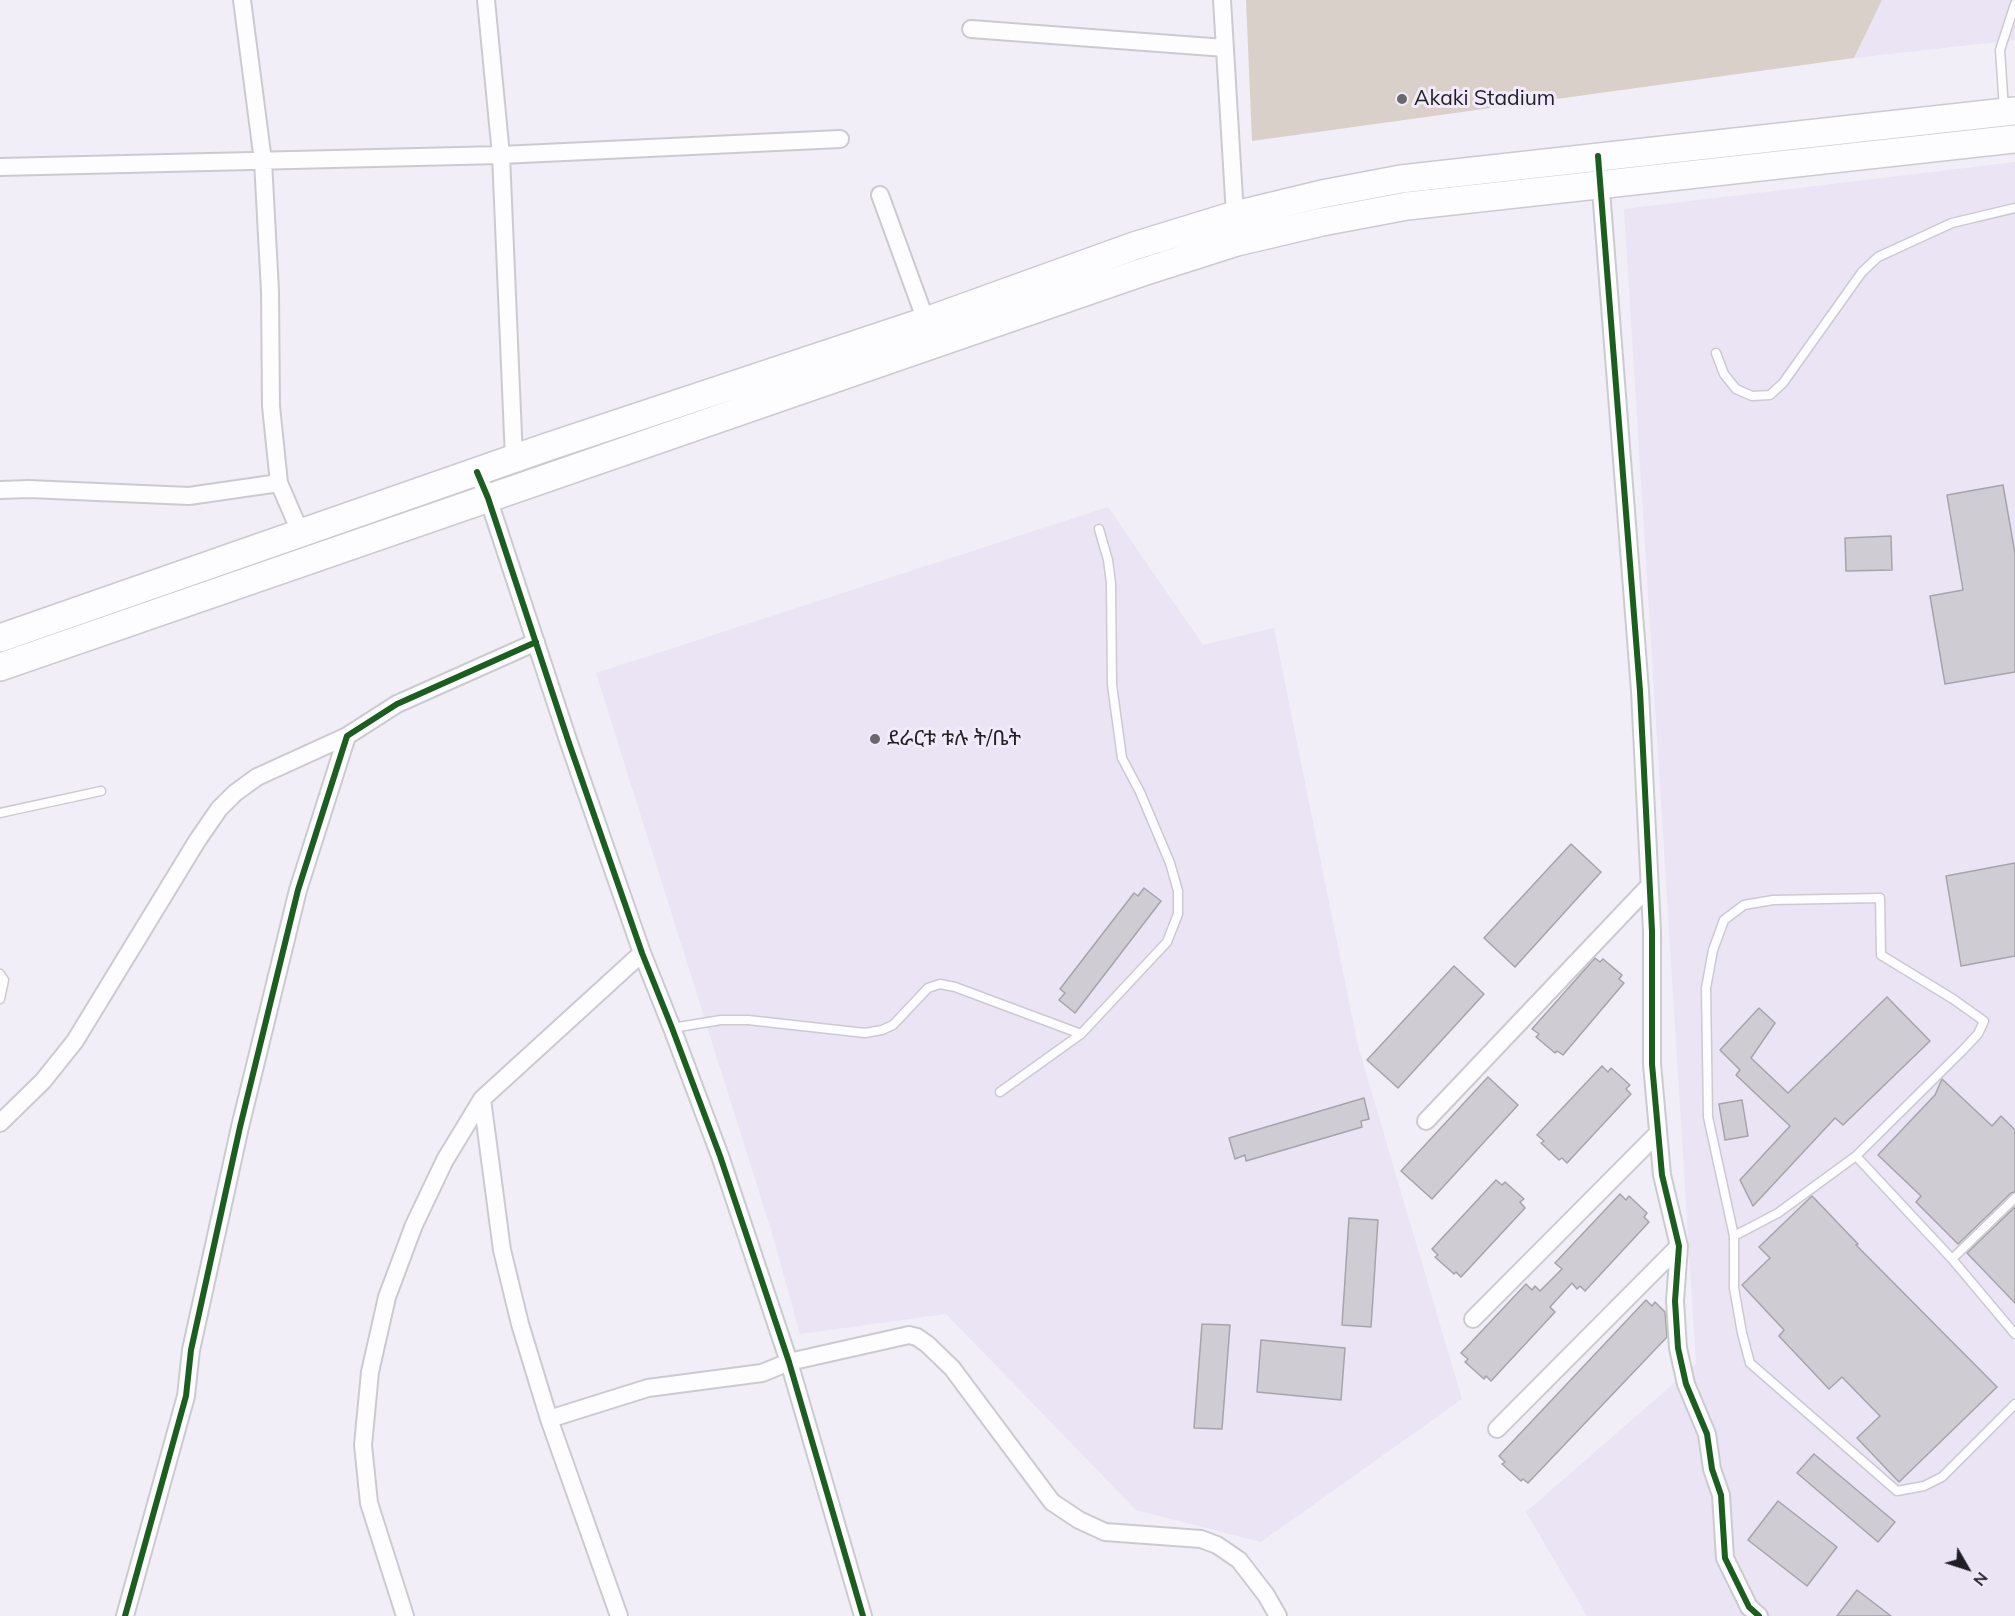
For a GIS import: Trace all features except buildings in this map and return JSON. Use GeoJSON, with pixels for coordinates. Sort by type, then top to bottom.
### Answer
{"type":"FeatureCollection","features":[{"type":"Feature","properties":{"kind":"main road"},"geometry":{"type":"LineString","coordinates":[[0,638],[514,459],[926,321],[1134,246],[1235,215],[1401,178],[2010,111]]}},
{"type":"Feature","properties":{"kind":"main road"},"geometry":{"type":"LineString","coordinates":[[0,667],[1140,273],[1237,243],[1322,222],[1407,206],[2015,139]]}},
{"type":"Feature","properties":{"kind":"street"},"geometry":{"type":"LineString","coordinates":[[242,0],[263,161],[270,291],[271,406],[279,483],[301,534]]}},
{"type":"Feature","properties":{"kind":"street"},"geometry":{"type":"LineString","coordinates":[[486,0],[501,155],[514,459]]}},
{"type":"Feature","properties":{"kind":"street"},"geometry":{"type":"LineString","coordinates":[[1222,0],[1235,215]]}},
{"type":"Feature","properties":{"kind":"street"},"geometry":{"type":"LineString","coordinates":[[971,29],[1225,48]]}},
{"type":"Feature","properties":{"kind":"street"},"geometry":{"type":"LineString","coordinates":[[0,167],[501,155],[840,139]]}},
{"type":"Feature","properties":{"kind":"street"},"geometry":{"type":"LineString","coordinates":[[1598,156],[1640,691],[1649,886],[1652,1064],[1662,1175],[1679,1246],[1675,1301],[1678,1348],[1686,1384],[1707,1434],[1712,1468],[1721,1495],[1725,1558],[1737,1587],[1752,1613]]}},
{"type":"Feature","properties":{"kind":"street"},"geometry":{"type":"LineString","coordinates":[[880,195],[926,321]]}},
{"type":"Feature","properties":{"kind":"street"},"geometry":{"type":"LineString","coordinates":[[477,472],[488,498],[642,953],[720,1156],[789,1362],[863,1616]]}},
{"type":"Feature","properties":{"kind":"street"},"geometry":{"type":"LineString","coordinates":[[0,490],[28,489],[189,496],[279,483]]}},
{"type":"Feature","properties":{"kind":"street"},"geometry":{"type":"LineString","coordinates":[[0,1123],[43,1081],[75,1041],[219,809],[235,793],[257,777],[347,736],[397,704],[536,642]]}},
{"type":"Feature","properties":{"kind":"street"},"geometry":{"type":"LineString","coordinates":[[125,1616],[186,1396],[191,1350],[240,1127],[298,890],[347,736]]}},
{"type":"Feature","properties":{"kind":"street"},"geometry":{"type":"LineString","coordinates":[[1426,1121],[1649,886]]}},
{"type":"Feature","properties":{"kind":"street"},"geometry":{"type":"LineString","coordinates":[[405,1616],[369,1503],[363,1445],[370,1372],[387,1297],[414,1225],[446,1160],[482,1100],[642,953]]}},
{"type":"Feature","properties":{"kind":"street"},"geometry":{"type":"LineString","coordinates":[[482,1100],[502,1250],[520,1324],[549,1419],[619,1616]]}},
{"type":"Feature","properties":{"kind":"street"},"geometry":{"type":"LineString","coordinates":[[1473,1319],[1658,1133]]}},
{"type":"Feature","properties":{"kind":"street"},"geometry":{"type":"LineString","coordinates":[[1497,1429],[1679,1246]]}},
{"type":"Feature","properties":{"kind":"street"},"geometry":{"type":"LineString","coordinates":[[549,1419],[648,1388],[762,1373],[789,1362],[909,1335],[917,1337],[952,1368],[1052,1502],[1079,1520],[1105,1532],[1201,1539],[1217,1545],[1239,1560],[1266,1595],[1278,1616]]}},
{"type":"Feature","properties":{"kind":"lane"},"geometry":{"type":"LineString","coordinates":[[2010,111],[2000,50],[2015,4]]}},
{"type":"Feature","properties":{"kind":"lane"},"geometry":{"type":"LineString","coordinates":[[1716,354],[1724,374],[1736,389],[1752,396],[1770,395],[1783,383],[1862,272],[1878,257],[1952,223],[2015,208]]}},
{"type":"Feature","properties":{"kind":"lane"},"geometry":{"type":"LineString","coordinates":[[1000,1092],[1081,1034],[1167,942],[1178,914],[1178,891],[1170,863],[1140,792],[1122,758],[1112,685],[1111,583],[1099,530]]}},
{"type":"Feature","properties":{"kind":"lane"},"geometry":{"type":"LineString","coordinates":[[0,813],[101,791]]}},
{"type":"Feature","properties":{"kind":"lane"},"geometry":{"type":"LineString","coordinates":[[1734,1236],[1778,1213],[1856,1156],[1963,1050],[1978,1034],[1984,1021],[1953,999],[1881,956],[1880,898],[1773,900],[1744,905],[1724,920],[1713,950],[1706,988],[1708,1117],[1734,1236],[1734,1288],[1750,1363],[1897,1491],[1924,1486],[1942,1477],[2015,1404]]}},
{"type":"Feature","properties":{"kind":"lane"},"geometry":{"type":"LineString","coordinates":[[0,974],[4,980],[0,999]]}},
{"type":"Feature","properties":{"kind":"lane"},"geometry":{"type":"LineString","coordinates":[[672,1028],[721,1020],[739,1020],[865,1033],[893,1025],[928,988],[940,984],[955,987],[1081,1034]]}},
{"type":"Feature","properties":{"kind":"lane"},"geometry":{"type":"LineString","coordinates":[[1856,1156],[1952,1259],[2015,1334]]}},
{"type":"Feature","properties":{"kind":"lane"},"geometry":{"type":"LineString","coordinates":[[1952,1259],[2015,1198]]}},
{"type":"Feature","properties":{"kind":"shaded area","name":"Akaki Stadium"},"geometry":{"type":"Polygon","coordinates":[[[1246,0],[1882,0],[1854,58],[1252,141],[1246,0]]]}},
{"type":"Feature","properties":{"kind":"shaded area"},"geometry":{"type":"Polygon","coordinates":[[[1882,0],[2015,0],[2015,40],[1854,58],[1882,0]]]}},
{"type":"Feature","properties":{"kind":"shaded area"},"geometry":{"type":"Polygon","coordinates":[[[2015,162],[2015,1616],[1587,1616],[1526,1512],[1696,1364],[1624,209],[2015,162]]]}},
{"type":"Feature","properties":{"kind":"shaded area"},"geometry":{"type":"Polygon","coordinates":[[[1108,507],[1203,645],[1274,628],[1358,1046],[1462,1399],[1261,1542],[1136,1510],[946,1314],[800,1334],[772,1233],[596,673],[1108,507]]]}},
{"type":"Feature","properties":{"kind":"cycle path"},"geometry":{"type":"LineString","coordinates":[[1598,156],[1640,691],[1652,931],[1652,1064],[1662,1175],[1679,1246],[1675,1301],[1678,1348],[1686,1384],[1707,1434],[1712,1469],[1721,1495],[1725,1558],[1749,1607],[1759,1616]]}},
{"type":"Feature","properties":{"kind":"cycle path"},"geometry":{"type":"LineString","coordinates":[[477,472],[488,498],[569,743],[642,953],[720,1156],[789,1362],[863,1616]]}},
{"type":"Feature","properties":{"kind":"cycle path"},"geometry":{"type":"LineString","coordinates":[[125,1616],[186,1396],[191,1350],[240,1127],[298,890],[347,736],[397,704],[536,642]]}},
{"type":"Feature","properties":{"kind":"place","name":"Akaki Stadium"},"geometry":{"type":"Point","coordinates":[1402,99]}},
{"type":"Feature","properties":{"kind":"place","name":"ደራርቱ ቱሉ ት/ቤት"},"geometry":{"type":"Point","coordinates":[875,739]}}]}
